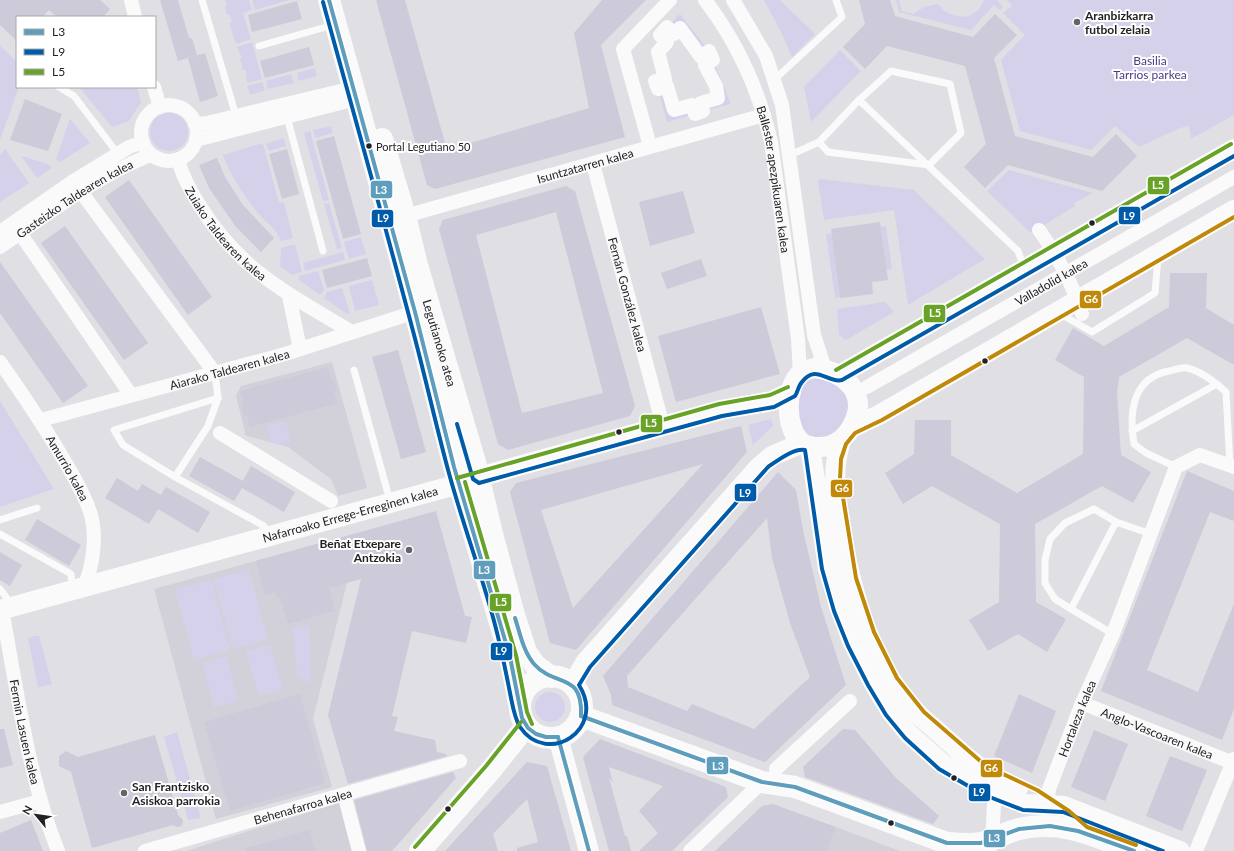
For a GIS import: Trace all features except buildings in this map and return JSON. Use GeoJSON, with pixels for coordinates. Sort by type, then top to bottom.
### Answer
{"type":"FeatureCollection","features":[{"type":"Feature","properties":{"kind":"main road","name":"Legutianoko atea"},"geometry":{"type":"LineString","coordinates":[[329,0],[415,312],[469,480],[492,534],[524,645],[535,665],[551,677]]}},
{"type":"Feature","properties":{"kind":"main road","name":"Legutianoko atea"},"geometry":{"type":"LineString","coordinates":[[344,0],[405,216],[469,480],[523,717]]}},
{"type":"Feature","properties":{"kind":"main road","name":"Valladolid kalea"},"geometry":{"type":"LineString","coordinates":[[832,372],[1025,269],[1234,149]]}},
{"type":"Feature","properties":{"kind":"main road"},"geometry":{"type":"LineString","coordinates":[[572,685],[585,663],[759,467],[778,453],[806,445],[826,448],[834,446],[846,434],[1057,312],[1080,307],[1159,254],[1234,210]]}},
{"type":"Feature","properties":{"kind":"main road"},"geometry":{"type":"LineString","coordinates":[[996,786],[984,788],[936,760],[909,734],[891,712],[873,682],[853,643],[833,587],[806,445],[793,430],[790,418],[788,407],[790,392],[800,373],[815,368],[832,372],[850,383],[856,393],[858,410],[846,434],[834,471],[838,513],[850,579],[868,634],[892,681],[920,716],[983,771],[996,786],[1025,804],[1064,806],[1180,851]]}},
{"type":"Feature","properties":{"kind":"main road","name":"Nafarroako Errege-Erreginen kalea"},"geometry":{"type":"LineString","coordinates":[[4,609],[391,503],[721,410],[772,401],[790,392]]}},
{"type":"Feature","properties":{"kind":"main road"},"geometry":{"type":"LineString","coordinates":[[551,677],[559,678],[572,685],[581,699],[581,716],[574,727],[558,737],[540,736],[523,717],[521,701],[529,686],[535,681],[551,677]]}},
{"type":"Feature","properties":{"kind":"main road"},"geometry":{"type":"LineString","coordinates":[[581,716],[769,775],[795,787],[935,839],[963,847],[970,844],[992,845],[1016,830],[1046,825],[1064,826],[1134,851]]}},
{"type":"Feature","properties":{"kind":"main road"},"geometry":{"type":"LineString","coordinates":[[420,851],[491,770],[523,717]]}},
{"type":"Feature","properties":{"kind":"main road"},"geometry":{"type":"LineString","coordinates":[[558,737],[588,851]]}},
{"type":"Feature","properties":{"kind":"main road"},"geometry":{"type":"LineString","coordinates":[[1047,804],[1066,816],[1084,832]]}},
{"type":"Feature","properties":{"kind":"street"},"geometry":{"type":"LineString","coordinates":[[130,0],[135,16]]}},
{"type":"Feature","properties":{"kind":"street"},"geometry":{"type":"LineString","coordinates":[[650,146],[623,49],[670,0]]}},
{"type":"Feature","properties":{"kind":"street","name":"Ballester apezpikuaren kalea"},"geometry":{"type":"LineString","coordinates":[[705,0],[727,32],[745,65],[764,115],[777,188],[798,339],[800,373]]}},
{"type":"Feature","properties":{"kind":"street","name":"Ballester apezpikuaren kalea"},"geometry":{"type":"LineString","coordinates":[[733,0],[766,56],[775,79],[782,105],[814,335],[832,372]]}},
{"type":"Feature","properties":{"kind":"street"},"geometry":{"type":"LineString","coordinates":[[667,27],[674,34],[680,28],[701,57],[709,51],[713,60],[704,65],[716,86],[718,98],[701,103],[703,112],[695,114],[692,105],[674,110],[667,86],[658,89],[656,81],[665,79],[658,52],[667,42],[660,35],[667,27]]}},
{"type":"Feature","properties":{"kind":"street"},"geometry":{"type":"LineString","coordinates":[[154,88],[160,107]]}},
{"type":"Feature","properties":{"kind":"street"},"geometry":{"type":"LineString","coordinates":[[195,124],[354,94]]}},
{"type":"Feature","properties":{"kind":"street"},"geometry":{"type":"LineString","coordinates":[[196,140],[288,117],[354,94]]}},
{"type":"Feature","properties":{"kind":"street"},"geometry":{"type":"LineString","coordinates":[[160,107],[177,107],[191,117],[195,124],[196,140],[193,148],[178,160],[159,160],[151,154],[143,142],[141,132],[144,122],[150,113],[160,107]]}},
{"type":"Feature","properties":{"kind":"street","name":"Isuntzatarren kalea"},"geometry":{"type":"LineString","coordinates":[[405,216],[764,115]]}},
{"type":"Feature","properties":{"kind":"street","name":"Gasteizko Taldearen kalea"},"geometry":{"type":"LineString","coordinates":[[0,232],[72,182],[118,154],[143,142]]}},
{"type":"Feature","properties":{"kind":"street","name":"Gasteizko Taldearen kalea"},"geometry":{"type":"LineString","coordinates":[[0,247],[81,192],[138,159],[151,154]]}},
{"type":"Feature","properties":{"kind":"street","name":"Zuiako Taldearen kalea"},"geometry":{"type":"LineString","coordinates":[[178,160],[192,193],[219,234],[233,251],[255,271],[289,296],[352,332]]}},
{"type":"Feature","properties":{"kind":"street","name":"Fernán González kalea"},"geometry":{"type":"LineString","coordinates":[[593,164],[663,426]]}},
{"type":"Feature","properties":{"kind":"street","name":"Valladolid kalea"},"geometry":{"type":"LineString","coordinates":[[868,387],[1234,177]]}},
{"type":"Feature","properties":{"kind":"street"},"geometry":{"type":"LineString","coordinates":[[81,192],[215,374]]}},
{"type":"Feature","properties":{"kind":"street"},"geometry":{"type":"LineString","coordinates":[[1039,230],[1054,252],[1080,307]]}},
{"type":"Feature","properties":{"kind":"street"},"geometry":{"type":"LineString","coordinates":[[20,233],[131,395]]}},
{"type":"Feature","properties":{"kind":"street"},"geometry":{"type":"LineString","coordinates":[[289,296],[300,349]]}},
{"type":"Feature","properties":{"kind":"street","name":"Aiarako Taldearen kalea"},"geometry":{"type":"LineString","coordinates":[[41,420],[215,374],[300,349],[415,312]]}},
{"type":"Feature","properties":{"kind":"street","name":"Amurrio kalea"},"geometry":{"type":"LineString","coordinates":[[0,362],[41,420],[85,499],[91,515],[93,552],[89,576],[78,588]]}},
{"type":"Feature","properties":{"kind":"street"},"geometry":{"type":"LineString","coordinates":[[220,432],[331,501]]}},
{"type":"Feature","properties":{"kind":"street"},"geometry":{"type":"LineString","coordinates":[[1176,467],[1200,455],[1232,467]]}},
{"type":"Feature","properties":{"kind":"street","name":"Hortaleza kalea"},"geometry":{"type":"LineString","coordinates":[[1047,804],[1050,789],[1082,703],[1113,634],[1176,467]]}},
{"type":"Feature","properties":{"kind":"street","name":"Fermin Lasuen kalea"},"geometry":{"type":"LineString","coordinates":[[4,609],[40,801],[58,851]]}},
{"type":"Feature","properties":{"kind":"street"},"geometry":{"type":"LineString","coordinates":[[690,851],[769,775],[850,701]]}},
{"type":"Feature","properties":{"kind":"street","name":"Anglo-Vascoaren kalea"},"geometry":{"type":"LineString","coordinates":[[1082,703],[1233,761]]}},
{"type":"Feature","properties":{"kind":"street","name":"Behenafarroa kalea"},"geometry":{"type":"LineString","coordinates":[[145,851],[460,761]]}},
{"type":"Feature","properties":{"kind":"street"},"geometry":{"type":"LineString","coordinates":[[1196,851],[1233,761]]}},
{"type":"Feature","properties":{"kind":"street"},"geometry":{"type":"LineString","coordinates":[[992,845],[996,786]]}},
{"type":"Feature","properties":{"kind":"street"},"geometry":{"type":"LineString","coordinates":[[339,795],[359,851]]}},
{"type":"Feature","properties":{"kind":"street"},"geometry":{"type":"LineString","coordinates":[[0,812],[40,801]]}},
{"type":"Feature","properties":{"kind":"lane"},"geometry":{"type":"LineString","coordinates":[[202,0],[236,116]]}},
{"type":"Feature","properties":{"kind":"lane"},"geometry":{"type":"LineString","coordinates":[[775,79],[842,17],[836,0]]}},
{"type":"Feature","properties":{"kind":"lane"},"geometry":{"type":"LineString","coordinates":[[259,46],[335,24]]}},
{"type":"Feature","properties":{"kind":"lane"},"geometry":{"type":"LineString","coordinates":[[790,155],[819,142],[859,100],[891,71],[950,84],[961,133],[929,165]]}},
{"type":"Feature","properties":{"kind":"lane"},"geometry":{"type":"LineString","coordinates":[[61,88],[74,96],[118,154]]}},
{"type":"Feature","properties":{"kind":"lane"},"geometry":{"type":"LineString","coordinates":[[859,100],[1018,251],[1025,269]]}},
{"type":"Feature","properties":{"kind":"lane"},"geometry":{"type":"LineString","coordinates":[[288,117],[324,251]]}},
{"type":"Feature","properties":{"kind":"lane"},"geometry":{"type":"LineString","coordinates":[[819,142],[828,152],[929,165]]}},
{"type":"Feature","properties":{"kind":"lane"},"geometry":{"type":"LineString","coordinates":[[1057,312],[1092,332],[1155,293],[1159,254]]}},
{"type":"Feature","properties":{"kind":"lane"},"geometry":{"type":"LineString","coordinates":[[1176,467],[1146,453],[1134,444],[1131,416],[1137,394],[1155,374],[1186,367],[1217,384],[1226,392],[1232,467]]}},
{"type":"Feature","properties":{"kind":"lane"},"geometry":{"type":"LineString","coordinates":[[354,370],[391,503]]}},
{"type":"Feature","properties":{"kind":"lane"},"geometry":{"type":"LineString","coordinates":[[175,477],[208,426],[218,398],[215,374]]}},
{"type":"Feature","properties":{"kind":"lane"},"geometry":{"type":"LineString","coordinates":[[1132,431],[1217,384]]}},
{"type":"Feature","properties":{"kind":"lane"},"geometry":{"type":"LineString","coordinates":[[218,398],[114,430],[123,445],[175,477],[264,526],[267,536]]}},
{"type":"Feature","properties":{"kind":"lane"},"geometry":{"type":"LineString","coordinates":[[0,520],[36,508]]}},
{"type":"Feature","properties":{"kind":"lane"},"geometry":{"type":"LineString","coordinates":[[1113,634],[1055,598],[1045,583],[1045,560],[1050,539],[1065,523],[1094,510],[1116,522],[1151,534]]}},
{"type":"Feature","properties":{"kind":"lane"},"geometry":{"type":"LineString","coordinates":[[1071,608],[1116,522]]}},
{"type":"Feature","properties":{"kind":"lane"},"geometry":{"type":"LineString","coordinates":[[0,534],[71,574],[78,588]]}},
{"type":"Feature","properties":{"kind":"lane"},"geometry":{"type":"LineString","coordinates":[[0,589],[6,597],[4,609]]}},
{"type":"Feature","properties":{"kind":"shaded area"},"geometry":{"type":"Polygon","coordinates":[[[332,362],[367,488],[338,496],[331,479],[288,447],[244,435],[245,432],[236,396],[241,386],[332,362]]]}},
{"type":"Feature","properties":{"kind":"shaded area"},"geometry":{"type":"Polygon","coordinates":[[[338,538],[348,579],[313,719],[332,787],[216,819],[154,589],[338,538]]]}},
{"type":"Feature","properties":{"kind":"shaded area"},"geometry":{"type":"Polygon","coordinates":[[[341,802],[355,851],[187,851],[214,842],[341,802]]]}},
{"type":"Feature","properties":{"kind":"shaded area"},"geometry":{"type":"Polygon","coordinates":[[[836,827],[900,851],[827,851],[836,827]]]}},
{"type":"Feature","properties":{"kind":"green space"},"geometry":{"type":"Polygon","coordinates":[[[225,0],[249,0],[252,10],[243,13],[251,39],[236,44],[229,23],[232,22],[230,15],[227,15],[225,7],[227,5],[225,0]]]}},
{"type":"Feature","properties":{"kind":"green space"},"geometry":{"type":"Polygon","coordinates":[[[252,0],[289,0],[255,10],[252,0]]]}},
{"type":"Feature","properties":{"kind":"green space"},"geometry":{"type":"Polygon","coordinates":[[[764,0],[780,0],[815,34],[792,57],[781,32],[764,0]]]}},
{"type":"Feature","properties":{"kind":"green space"},"geometry":{"type":"Polygon","coordinates":[[[896,0],[899,0],[902,11],[913,14],[924,7],[938,4],[943,10],[950,14],[963,17],[975,12],[984,0],[997,0],[1003,7],[1000,10],[994,5],[971,30],[899,12],[896,0]]]}},
{"type":"Feature","properties":{"kind":"green space","name":"Basilia Tarrios parkea"},"geometry":{"type":"Polygon","coordinates":[[[1007,0],[1234,0],[1234,115],[1191,139],[1189,126],[1180,128],[1139,147],[1115,126],[1091,150],[1020,131],[1001,60],[1025,35],[1003,13],[1012,6],[1007,0]]]}},
{"type":"Feature","properties":{"kind":"green space"},"geometry":{"type":"Polygon","coordinates":[[[680,14],[709,51],[701,57],[667,27],[680,14]]]}},
{"type":"Feature","properties":{"kind":"green space"},"geometry":{"type":"Polygon","coordinates":[[[252,42],[262,79],[247,83],[246,70],[243,70],[240,59],[242,58],[237,47],[252,42]]]}},
{"type":"Feature","properties":{"kind":"green space"},"geometry":{"type":"Polygon","coordinates":[[[0,46],[16,61],[16,88],[19,88],[0,140],[0,46]]]}},
{"type":"Feature","properties":{"kind":"green space"},"geometry":{"type":"Polygon","coordinates":[[[840,50],[861,71],[811,122],[804,87],[840,50]]]}},
{"type":"Feature","properties":{"kind":"green space"},"geometry":{"type":"Polygon","coordinates":[[[713,60],[731,104],[703,111],[716,85],[713,60]]]}},
{"type":"Feature","properties":{"kind":"green space"},"geometry":{"type":"Polygon","coordinates":[[[315,68],[317,76],[299,81],[297,73],[315,68]]]}},
{"type":"Feature","properties":{"kind":"green space"},"geometry":{"type":"Polygon","coordinates":[[[291,74],[294,83],[268,89],[266,81],[291,74]]]}},
{"type":"Feature","properties":{"kind":"green space"},"geometry":{"type":"Polygon","coordinates":[[[262,82],[265,90],[250,95],[247,86],[262,82]]]}},
{"type":"Feature","properties":{"kind":"green space"},"geometry":{"type":"Polygon","coordinates":[[[80,88],[137,88],[141,102],[129,121],[112,127],[80,88]]]}},
{"type":"Feature","properties":{"kind":"green space"},"geometry":{"type":"Polygon","coordinates":[[[658,89],[674,110],[695,114],[667,122],[658,89]]]}},
{"type":"Feature","properties":{"kind":"green space"},"geometry":{"type":"Polygon","coordinates":[[[169,113],[179,116],[185,122],[188,132],[185,142],[179,148],[169,151],[159,148],[153,142],[150,132],[153,122],[159,116],[169,113]]]}},
{"type":"Feature","properties":{"kind":"green space"},"geometry":{"type":"Polygon","coordinates":[[[70,119],[90,143],[60,162],[56,159],[70,119]]]}},
{"type":"Feature","properties":{"kind":"green space"},"geometry":{"type":"Polygon","coordinates":[[[331,126],[333,133],[315,138],[313,130],[331,126]]]}},
{"type":"Feature","properties":{"kind":"green space"},"geometry":{"type":"Polygon","coordinates":[[[310,131],[329,200],[323,201],[304,133],[310,131]]]}},
{"type":"Feature","properties":{"kind":"green space"},"geometry":{"type":"Polygon","coordinates":[[[283,138],[286,146],[269,151],[266,144],[283,138]]]}},
{"type":"Feature","properties":{"kind":"green space"},"geometry":{"type":"Polygon","coordinates":[[[263,143],[279,203],[284,202],[293,238],[281,241],[277,232],[257,212],[242,192],[223,155],[263,143]]]}},
{"type":"Feature","properties":{"kind":"green space"},"geometry":{"type":"Polygon","coordinates":[[[5,149],[29,183],[0,202],[0,156],[5,149]]]}},
{"type":"Feature","properties":{"kind":"green space"},"geometry":{"type":"Polygon","coordinates":[[[23,156],[50,165],[52,168],[37,178],[22,157],[23,156]]]}},
{"type":"Feature","properties":{"kind":"green space"},"geometry":{"type":"Polygon","coordinates":[[[1009,170],[1093,193],[1074,203],[1075,206],[1031,233],[987,191],[1009,170]]]}},
{"type":"Feature","properties":{"kind":"green space"},"geometry":{"type":"Polygon","coordinates":[[[820,179],[914,190],[985,259],[908,305],[894,210],[824,220],[818,182],[820,179]]]}},
{"type":"Feature","properties":{"kind":"green space"},"geometry":{"type":"Polygon","coordinates":[[[329,203],[342,248],[337,249],[324,204],[329,203]]]}},
{"type":"Feature","properties":{"kind":"green space"},"geometry":{"type":"Polygon","coordinates":[[[886,226],[892,269],[886,270],[880,227],[886,226]]]}},
{"type":"Feature","properties":{"kind":"green space"},"geometry":{"type":"Polygon","coordinates":[[[832,233],[840,297],[835,298],[826,234],[832,233]]]}},
{"type":"Feature","properties":{"kind":"green space"},"geometry":{"type":"Polygon","coordinates":[[[361,237],[366,254],[349,259],[344,242],[361,237]]]}},
{"type":"Feature","properties":{"kind":"green space"},"geometry":{"type":"Polygon","coordinates":[[[295,244],[302,272],[292,275],[280,266],[281,248],[295,244]]]}},
{"type":"Feature","properties":{"kind":"green space"},"geometry":{"type":"Polygon","coordinates":[[[343,252],[345,260],[305,271],[303,263],[343,252]]]}},
{"type":"Feature","properties":{"kind":"green space"},"geometry":{"type":"Polygon","coordinates":[[[318,271],[324,290],[320,295],[299,280],[299,276],[318,271]]]}},
{"type":"Feature","properties":{"kind":"green space"},"geometry":{"type":"Polygon","coordinates":[[[372,280],[379,305],[355,311],[349,286],[372,280]]]}},
{"type":"Feature","properties":{"kind":"green space"},"geometry":{"type":"Polygon","coordinates":[[[342,288],[350,313],[347,314],[324,298],[327,292],[342,288]]]}},
{"type":"Feature","properties":{"kind":"green space"},"geometry":{"type":"Polygon","coordinates":[[[885,302],[894,312],[846,340],[839,335],[837,309],[885,302]]]}},
{"type":"Feature","properties":{"kind":"green space"},"geometry":{"type":"Polygon","coordinates":[[[808,378],[833,382],[846,393],[848,407],[843,422],[833,433],[820,438],[808,434],[797,414],[798,390],[808,378]]]}},
{"type":"Feature","properties":{"kind":"green space"},"geometry":{"type":"Polygon","coordinates":[[[0,401],[54,489],[0,507],[0,401]]]}},
{"type":"Feature","properties":{"kind":"green space"},"geometry":{"type":"Polygon","coordinates":[[[771,419],[773,426],[753,445],[748,425],[771,419]]]}},
{"type":"Feature","properties":{"kind":"green space"},"geometry":{"type":"Polygon","coordinates":[[[286,421],[291,442],[280,445],[271,442],[267,426],[286,421]]]}},
{"type":"Feature","properties":{"kind":"green space"},"geometry":{"type":"Polygon","coordinates":[[[249,570],[268,639],[233,649],[214,579],[249,570]]]}},
{"type":"Feature","properties":{"kind":"green space"},"geometry":{"type":"Polygon","coordinates":[[[211,580],[230,650],[194,660],[175,590],[211,580]]]}},
{"type":"Feature","properties":{"kind":"green space"},"geometry":{"type":"Polygon","coordinates":[[[309,626],[311,682],[297,678],[293,628],[309,626]]]}},
{"type":"Feature","properties":{"kind":"green space"},"geometry":{"type":"Polygon","coordinates":[[[39,636],[52,684],[38,687],[28,638],[39,636]]]}},
{"type":"Feature","properties":{"kind":"green space"},"geometry":{"type":"Polygon","coordinates":[[[270,645],[283,689],[259,696],[246,651],[270,645]]]}},
{"type":"Feature","properties":{"kind":"green space"},"geometry":{"type":"Polygon","coordinates":[[[226,656],[238,701],[214,707],[202,663],[226,656]]]}},
{"type":"Feature","properties":{"kind":"green space"},"geometry":{"type":"Polygon","coordinates":[[[550,692],[561,696],[565,707],[561,718],[550,722],[539,718],[535,707],[539,696],[550,692]]]}},
{"type":"Feature","properties":{"kind":"green space"},"geometry":{"type":"Polygon","coordinates":[[[177,732],[201,818],[188,820],[164,737],[177,732]]]}},
{"type":"Feature","properties":{"kind":"transit line","name":"L3"},"geometry":{"type":"LineString","coordinates":[[329,0],[415,312],[454,467],[510,657],[522,718],[528,728],[536,734],[546,737],[558,737]]}},
{"type":"Feature","properties":{"kind":"transit line","name":"L9"},"geometry":{"type":"LineString","coordinates":[[323,2],[402,290],[447,466],[494,621],[513,709],[520,727],[531,739],[545,744],[558,743],[570,738],[580,729],[585,716],[586,701],[579,685],[590,667],[768,467],[790,453],[805,450],[822,569],[834,611],[848,646],[868,685],[886,715],[905,738],[939,769],[982,794],[1023,810],[1063,812],[1163,851]]}},
{"type":"Feature","properties":{"kind":"transit line","name":"L5"},"geometry":{"type":"LineString","coordinates":[[836,370],[1231,144]]}},
{"type":"Feature","properties":{"kind":"transit line","name":"L9"},"geometry":{"type":"LineString","coordinates":[[457,424],[473,479],[479,483],[722,416],[774,407],[795,396],[801,384],[812,374],[842,380],[1234,156]]}},
{"type":"Feature","properties":{"kind":"transit line","name":"G6"},"geometry":{"type":"LineString","coordinates":[[1136,845],[1087,827],[1069,811],[1037,790],[986,766],[924,712],[897,678],[874,632],[856,578],[840,479],[841,459],[846,444],[855,433],[882,420],[1234,217]]}},
{"type":"Feature","properties":{"kind":"transit line","name":"L5"},"geometry":{"type":"LineString","coordinates":[[457,478],[719,404],[770,395],[788,387]]}},
{"type":"Feature","properties":{"kind":"transit line","name":"L5"},"geometry":{"type":"LineString","coordinates":[[465,482],[516,655],[527,712],[532,724]]}},
{"type":"Feature","properties":{"kind":"transit line","name":"L3"},"geometry":{"type":"LineString","coordinates":[[515,618],[524,648],[530,659],[542,671],[573,686],[577,692],[580,702],[581,716]]}},
{"type":"Feature","properties":{"kind":"transit line","name":"L3"},"geometry":{"type":"LineString","coordinates":[[581,716],[762,782],[795,787],[947,843],[981,843],[1019,829],[1050,826],[1078,831],[1134,851]]}},
{"type":"Feature","properties":{"kind":"transit line","name":"L5"},"geometry":{"type":"LineString","coordinates":[[415,847],[486,766],[521,722]]}},
{"type":"Feature","properties":{"kind":"transit line","name":"L3"},"geometry":{"type":"LineString","coordinates":[[558,737],[589,851]]}},
{"type":"Feature","properties":{"kind":"place","name":"Aranbizkarra futbol zelaia"},"geometry":{"type":"Point","coordinates":[1077,22]}},
{"type":"Feature","properties":{"kind":"place","name":"Portal Legutiano 50"},"geometry":{"type":"Point","coordinates":[369,146]}},
{"type":"Feature","properties":{"kind":"place","name":"Beñat Etxepare Antzokia"},"geometry":{"type":"Point","coordinates":[409,550]}},
{"type":"Feature","properties":{"kind":"place","name":"San Frantzisko Asiskoa parrokia"},"geometry":{"type":"Point","coordinates":[124,793]}}]}
